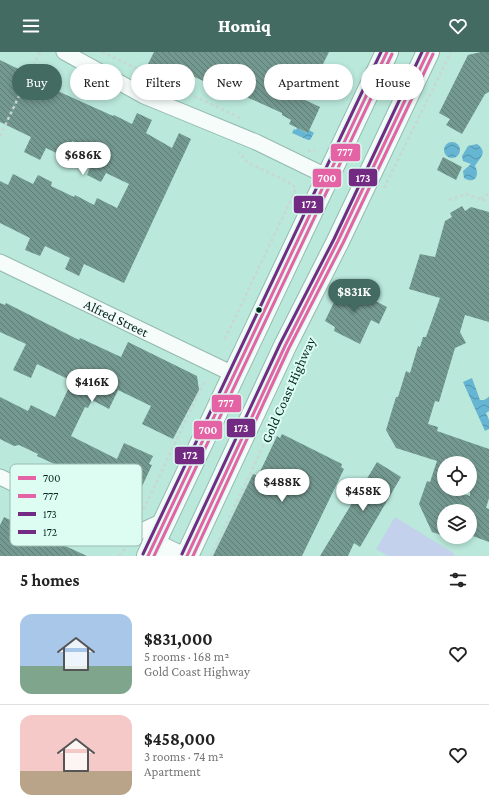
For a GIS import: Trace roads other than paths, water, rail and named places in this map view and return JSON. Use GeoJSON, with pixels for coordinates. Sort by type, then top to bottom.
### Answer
{"type":"FeatureCollection","features":[{"type":"Feature","properties":{"kind":"highway"},"geometry":{"type":"LineString","coordinates":[[178,556],[150,550],[387,52]]}},
{"type":"Feature","properties":{"kind":"highway","name":"Gold Coast Highway"},"geometry":{"type":"LineString","coordinates":[[187,556],[275,367],[428,52]]}},
{"type":"Feature","properties":{"kind":"street"},"geometry":{"type":"LineString","coordinates":[[64,52],[144,96],[249,139],[328,177]]}},
{"type":"Feature","properties":{"kind":"street","name":"Alfred Street"},"geometry":{"type":"LineString","coordinates":[[0,262],[233,374]]}},
{"type":"Feature","properties":{"kind":"street"},"geometry":{"type":"LineString","coordinates":[[0,477],[10,482]]}},
{"type":"Feature","properties":{"kind":"street"},"geometry":{"type":"LineString","coordinates":[[142,531],[163,521]]}},
{"type":"Feature","properties":{"kind":"water"},"geometry":{"type":"Polygon","coordinates":[[[297,128],[307,133],[309,130],[314,133],[310,140],[308,140],[292,133],[294,129],[296,130],[297,128]]]}},
{"type":"Feature","properties":{"kind":"water"},"geometry":{"type":"Polygon","coordinates":[[[452,142],[459,147],[460,150],[455,157],[452,158],[445,153],[444,150],[449,143],[452,142]]]}},
{"type":"Feature","properties":{"kind":"water"},"geometry":{"type":"Polygon","coordinates":[[[477,144],[481,147],[483,153],[475,166],[477,173],[476,178],[474,180],[468,180],[464,178],[463,171],[471,164],[463,161],[462,156],[468,146],[477,144]]]}},
{"type":"Feature","properties":{"kind":"water"},"geometry":{"type":"Polygon","coordinates":[[[472,378],[480,400],[484,400],[489,397],[489,411],[486,413],[489,420],[489,429],[485,431],[463,382],[472,378]]]}}]}
